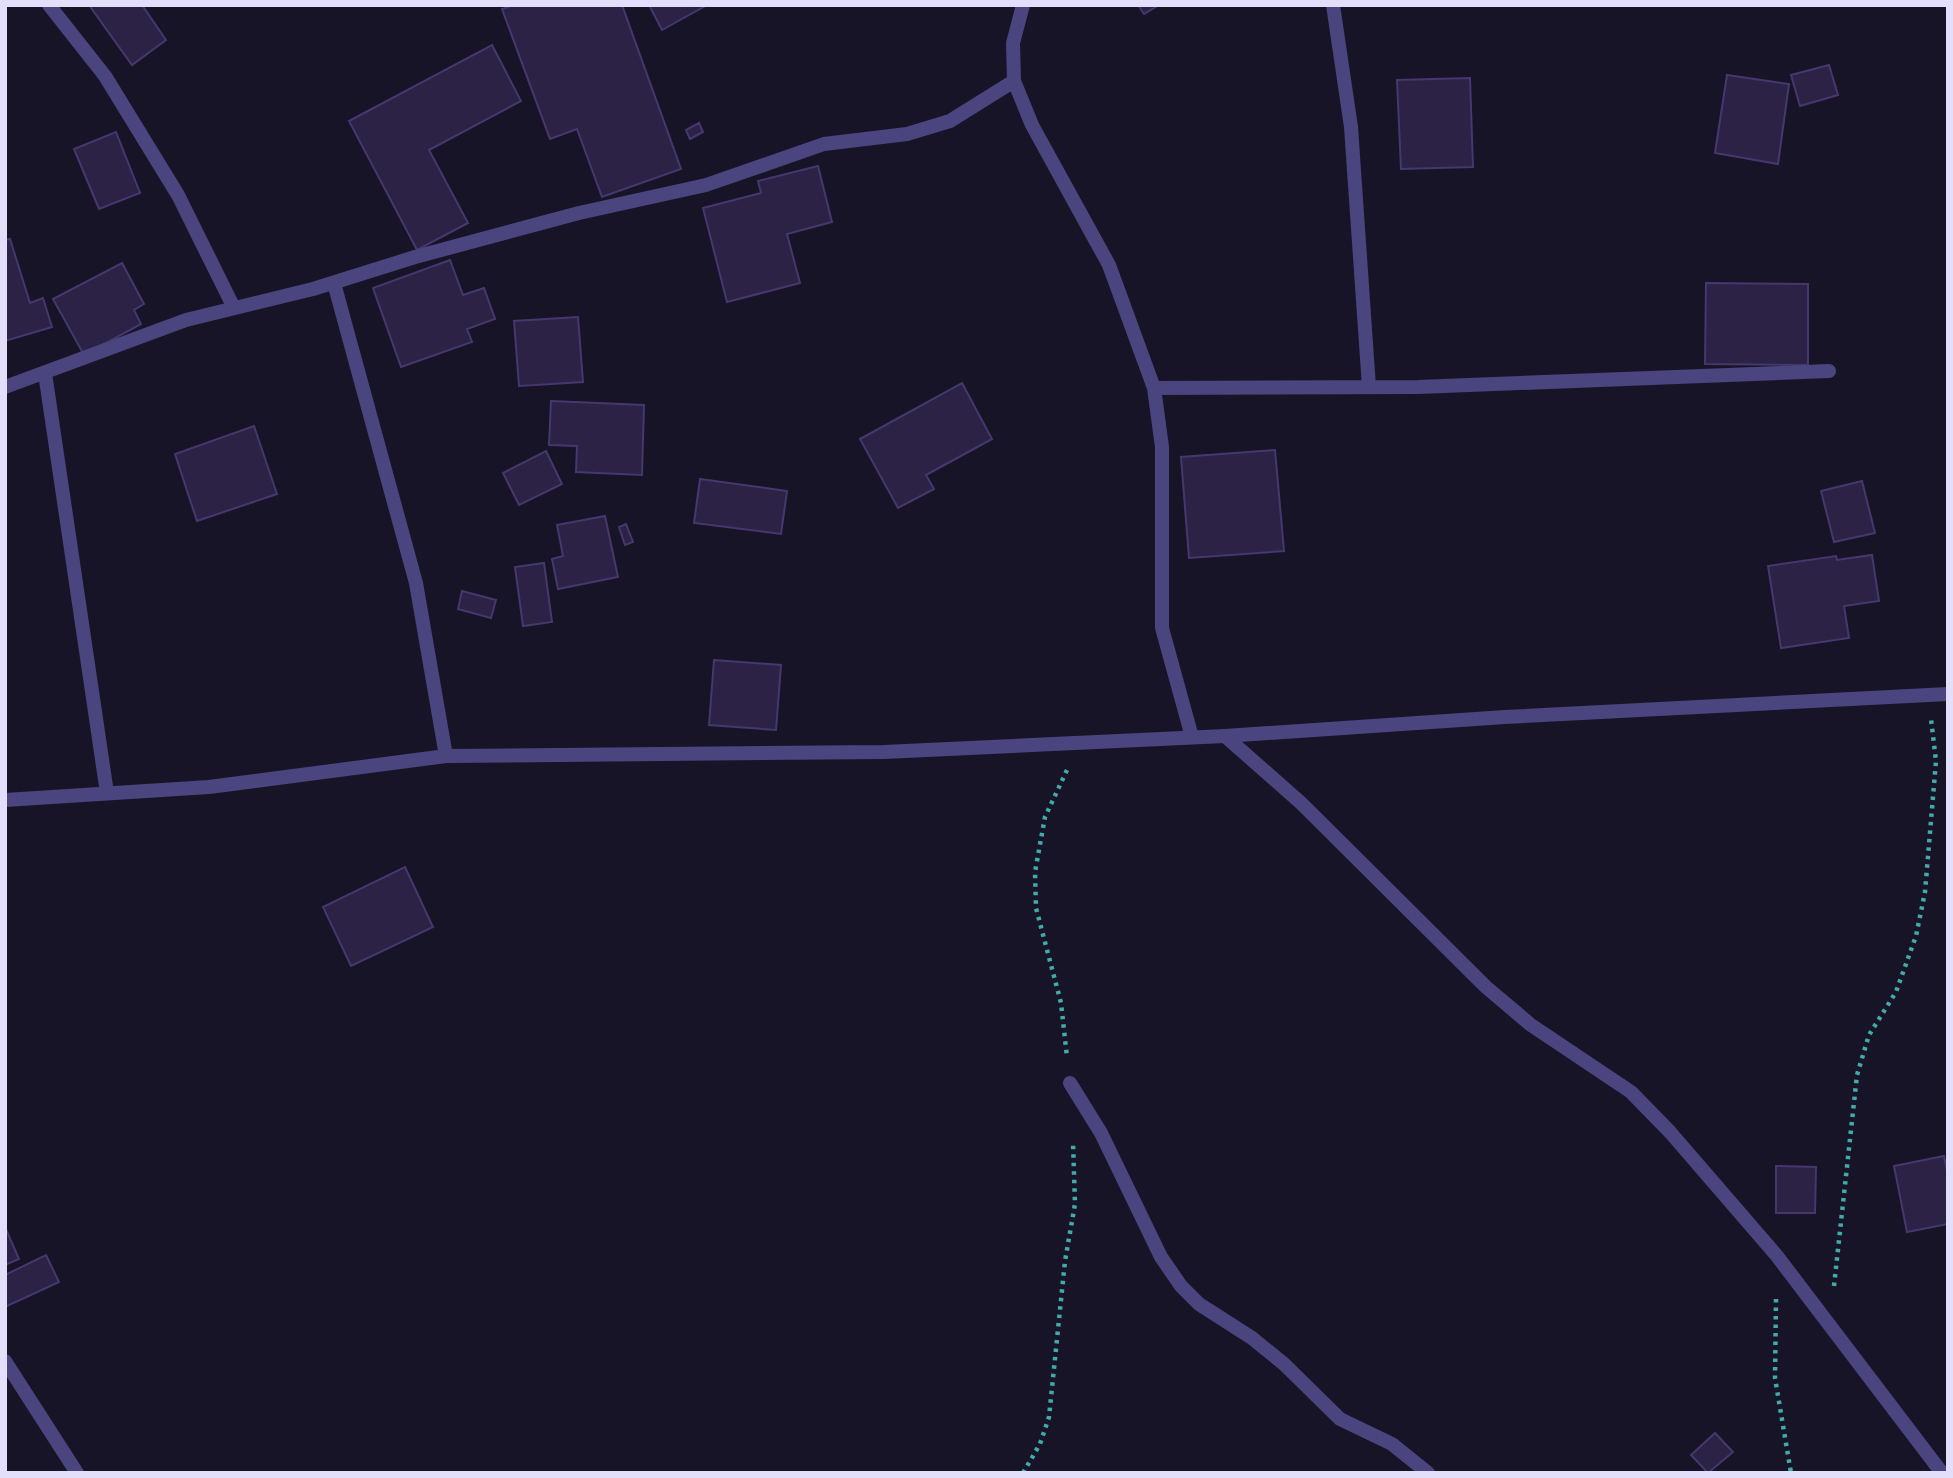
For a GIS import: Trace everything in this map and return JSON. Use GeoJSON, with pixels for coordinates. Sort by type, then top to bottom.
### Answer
{"type":"FeatureCollection","features":[{"type":"Feature","properties":{"kind":"street"},"geometry":{"type":"LineString","coordinates":[[49,5],[105,76],[178,195],[234,308]]}},
{"type":"Feature","properties":{"kind":"street"},"geometry":{"type":"LineString","coordinates":[[1023,5],[1013,43],[1014,81],[1032,125],[1109,265],[1154,388],[1162,447],[1162,628],[1192,737]]}},
{"type":"Feature","properties":{"kind":"street"},"geometry":{"type":"LineString","coordinates":[[1333,5],[1351,127],[1369,387]]}},
{"type":"Feature","properties":{"kind":"street"},"geometry":{"type":"LineString","coordinates":[[5,387],[186,320],[334,283],[579,213],[706,185],[824,144],[907,134],[950,121],[1014,81]]}},
{"type":"Feature","properties":{"kind":"street"},"geometry":{"type":"LineString","coordinates":[[334,283],[416,583],[446,756]]}},
{"type":"Feature","properties":{"kind":"street"},"geometry":{"type":"LineString","coordinates":[[1154,388],[1369,387],[1829,371]]}},
{"type":"Feature","properties":{"kind":"street"},"geometry":{"type":"LineString","coordinates":[[45,373],[107,793]]}},
{"type":"Feature","properties":{"kind":"street"},"geometry":{"type":"LineString","coordinates":[[5,800],[209,786],[446,756],[884,752],[1225,736],[1505,717],[1948,694]]}},
{"type":"Feature","properties":{"kind":"street"},"geometry":{"type":"LineString","coordinates":[[1225,736],[1301,803],[1486,987],[1531,1025],[1631,1092],[1671,1132],[1777,1256],[1941,1473]]}},
{"type":"Feature","properties":{"kind":"street"},"geometry":{"type":"LineString","coordinates":[[1070,1083],[1101,1133],[1161,1257],[1181,1286],[1199,1304],[1252,1338],[1284,1364],[1340,1419],[1392,1444],[1428,1473]]}},
{"type":"Feature","properties":{"kind":"street"},"geometry":{"type":"LineString","coordinates":[[5,1361],[77,1473]]}},
{"type":"Feature","properties":{"kind":"path"},"geometry":{"type":"LineString","coordinates":[[1830,1329],[1857,1074],[1869,1035],[1896,992],[1916,936],[1925,892],[1936,761],[1935,732],[1924,696]]}},
{"type":"Feature","properties":{"kind":"path"},"geometry":{"type":"LineString","coordinates":[[1777,1256],[1774,1378],[1791,1473]]}},
{"type":"Feature","properties":{"kind":"building"},"geometry":{"type":"Polygon","coordinates":[[[89,5],[142,5],[166,40],[132,65],[89,5]]]}},
{"type":"Feature","properties":{"kind":"building"},"geometry":{"type":"Polygon","coordinates":[[[514,5],[622,5],[681,169],[602,197],[577,129],[550,139],[502,9],[514,5]]]}},
{"type":"Feature","properties":{"kind":"building"},"geometry":{"type":"Polygon","coordinates":[[[649,5],[707,5],[662,30],[649,5]]]}},
{"type":"Feature","properties":{"kind":"building"},"geometry":{"type":"Polygon","coordinates":[[[1138,5],[1159,5],[1144,14],[1138,5]]]}},
{"type":"Feature","properties":{"kind":"building"},"geometry":{"type":"Polygon","coordinates":[[[492,45],[521,101],[429,150],[468,223],[417,250],[349,121],[492,45]]]}},
{"type":"Feature","properties":{"kind":"building"},"geometry":{"type":"Polygon","coordinates":[[[1829,65],[1838,95],[1800,106],[1791,75],[1829,65]]]}},
{"type":"Feature","properties":{"kind":"building"},"geometry":{"type":"Polygon","coordinates":[[[1727,75],[1789,84],[1778,164],[1715,153],[1727,75]]]}},
{"type":"Feature","properties":{"kind":"building"},"geometry":{"type":"Polygon","coordinates":[[[1470,78],[1473,167],[1401,169],[1397,80],[1470,78]]]}},
{"type":"Feature","properties":{"kind":"building"},"geometry":{"type":"Polygon","coordinates":[[[699,123],[703,132],[690,139],[686,130],[699,123]]]}},
{"type":"Feature","properties":{"kind":"building"},"geometry":{"type":"Polygon","coordinates":[[[116,132],[140,193],[99,209],[74,149],[116,132]]]}},
{"type":"Feature","properties":{"kind":"building"},"geometry":{"type":"Polygon","coordinates":[[[818,166],[832,222],[787,234],[800,283],[727,302],[703,208],[761,193],[758,181],[818,166]]]}},
{"type":"Feature","properties":{"kind":"building"},"geometry":{"type":"Polygon","coordinates":[[[10,239],[30,303],[43,298],[52,327],[5,341],[5,240],[10,239]]]}},
{"type":"Feature","properties":{"kind":"building"},"geometry":{"type":"Polygon","coordinates":[[[450,260],[463,295],[484,288],[495,319],[467,329],[472,342],[401,367],[373,288],[450,260]]]}},
{"type":"Feature","properties":{"kind":"building"},"geometry":{"type":"Polygon","coordinates":[[[122,263],[144,304],[134,310],[141,324],[84,355],[53,299],[122,263]]]}},
{"type":"Feature","properties":{"kind":"building"},"geometry":{"type":"Polygon","coordinates":[[[1706,283],[1808,284],[1808,365],[1705,364],[1706,283]]]}},
{"type":"Feature","properties":{"kind":"building"},"geometry":{"type":"Polygon","coordinates":[[[578,317],[583,382],[519,386],[514,321],[578,317]]]}},
{"type":"Feature","properties":{"kind":"building"},"geometry":{"type":"Polygon","coordinates":[[[962,383],[992,439],[926,475],[934,489],[898,508],[860,439],[962,383]]]}},
{"type":"Feature","properties":{"kind":"building"},"geometry":{"type":"Polygon","coordinates":[[[551,401],[644,405],[642,475],[576,472],[577,446],[549,445],[551,401]]]}},
{"type":"Feature","properties":{"kind":"building"},"geometry":{"type":"Polygon","coordinates":[[[254,426],[277,494],[197,521],[175,454],[254,426]]]}},
{"type":"Feature","properties":{"kind":"building"},"geometry":{"type":"Polygon","coordinates":[[[1275,450],[1284,551],[1189,558],[1181,457],[1275,450]]]}},
{"type":"Feature","properties":{"kind":"building"},"geometry":{"type":"Polygon","coordinates":[[[546,451],[562,484],[519,505],[503,473],[546,451]]]}},
{"type":"Feature","properties":{"kind":"building"},"geometry":{"type":"Polygon","coordinates":[[[700,479],[787,491],[781,534],[694,523],[700,479]]]}},
{"type":"Feature","properties":{"kind":"building"},"geometry":{"type":"Polygon","coordinates":[[[1862,481],[1875,533],[1834,542],[1821,491],[1862,481]]]}},
{"type":"Feature","properties":{"kind":"building"},"geometry":{"type":"Polygon","coordinates":[[[605,516],[618,577],[558,589],[552,559],[563,556],[557,525],[605,516]]]}},
{"type":"Feature","properties":{"kind":"building"},"geometry":{"type":"Polygon","coordinates":[[[626,524],[633,542],[625,545],[619,527],[626,524]]]}},
{"type":"Feature","properties":{"kind":"building"},"geometry":{"type":"Polygon","coordinates":[[[1872,555],[1879,601],[1844,606],[1849,638],[1781,648],[1768,566],[1836,556],[1837,560],[1872,555]]]}},
{"type":"Feature","properties":{"kind":"building"},"geometry":{"type":"Polygon","coordinates":[[[544,563],[552,622],[523,626],[515,567],[544,563]]]}},
{"type":"Feature","properties":{"kind":"building"},"geometry":{"type":"Polygon","coordinates":[[[462,591],[496,600],[491,618],[458,609],[462,591]]]}},
{"type":"Feature","properties":{"kind":"building"},"geometry":{"type":"Polygon","coordinates":[[[714,660],[781,665],[776,730],[709,725],[714,660]]]}},
{"type":"Feature","properties":{"kind":"building"},"geometry":{"type":"Polygon","coordinates":[[[405,867],[433,927],[351,966],[323,907],[405,867]]]}},
{"type":"Feature","properties":{"kind":"building"},"geometry":{"type":"Polygon","coordinates":[[[1944,1156],[1948,1176],[1948,1224],[1907,1232],[1894,1166],[1944,1156]]]}},
{"type":"Feature","properties":{"kind":"building"},"geometry":{"type":"Polygon","coordinates":[[[1776,1166],[1816,1167],[1815,1213],[1776,1213],[1776,1166]]]}},
{"type":"Feature","properties":{"kind":"building"},"geometry":{"type":"Polygon","coordinates":[[[5,1227],[19,1259],[5,1265],[5,1227]]]}},
{"type":"Feature","properties":{"kind":"building"},"geometry":{"type":"Polygon","coordinates":[[[46,1255],[59,1282],[5,1307],[5,1275],[46,1255]]]}},
{"type":"Feature","properties":{"kind":"building"},"geometry":{"type":"Polygon","coordinates":[[[1715,1433],[1733,1452],[1708,1473],[1691,1455],[1715,1433]]]}}]}
